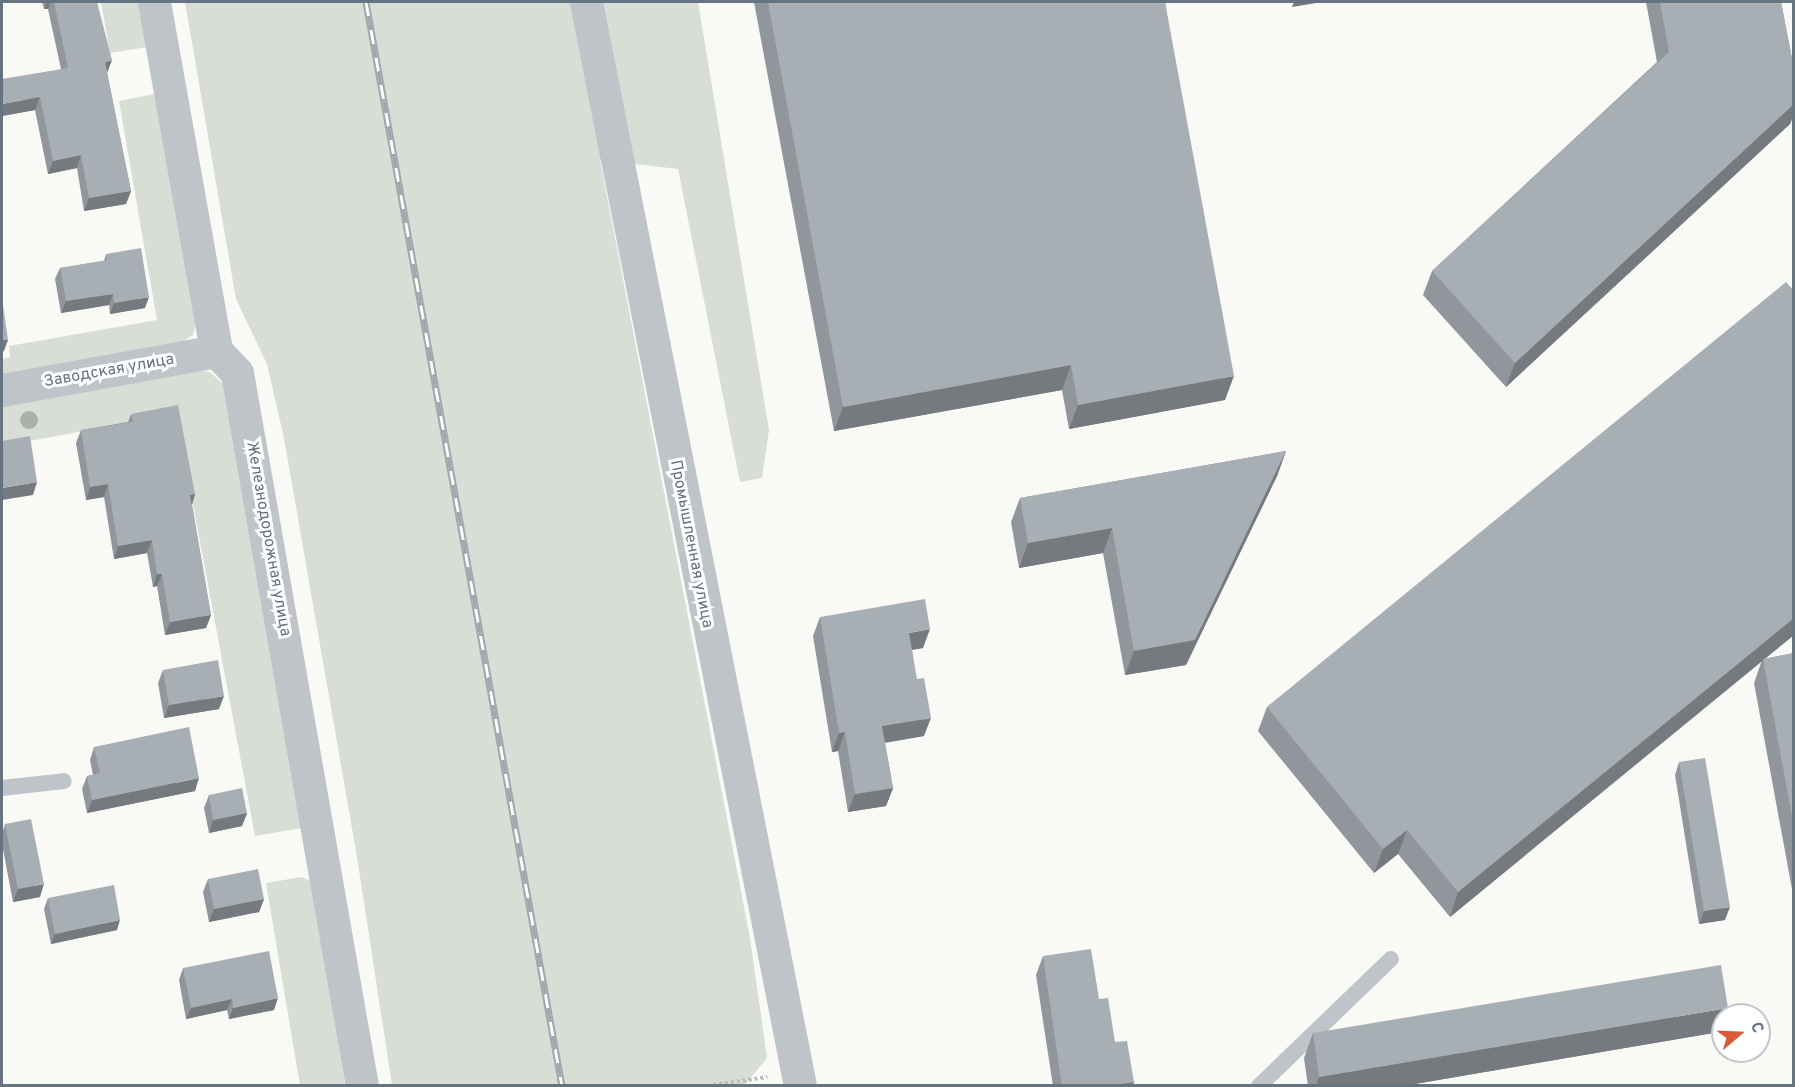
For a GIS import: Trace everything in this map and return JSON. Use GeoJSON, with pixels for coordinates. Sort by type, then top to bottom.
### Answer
{"type":"FeatureCollection","features":[{"type":"Feature","properties":{"kind":"street"},"geometry":{"type":"LineString","coordinates":[[154,2],[216,351]]}},
{"type":"Feature","properties":{"kind":"street","name":"Промышленная улица"},"geometry":{"type":"LineString","coordinates":[[586,2],[799,1079]]}},
{"type":"Feature","properties":{"kind":"street","name":"Заводская улица"},"geometry":{"type":"LineString","coordinates":[[2,390],[216,351]]}},
{"type":"Feature","properties":{"kind":"street","name":"Железнодорожная улица"},"geometry":{"type":"LineString","coordinates":[[216,351],[237,373],[362,1086]]}},
{"type":"Feature","properties":{"kind":"lane"},"geometry":{"type":"LineString","coordinates":[[2,788],[64,781]]}},
{"type":"Feature","properties":{"kind":"lane"},"geometry":{"type":"LineString","coordinates":[[1259,1086],[1391,959]]}},
{"type":"Feature","properties":{"kind":"path"},"geometry":{"type":"LineString","coordinates":[[707,1086],[799,1079]]}},
{"type":"Feature","properties":{"kind":"shaded area"},"geometry":{"type":"Polygon","coordinates":[[[101,2],[139,2],[147,47],[110,53],[101,2]]]}},
{"type":"Feature","properties":{"kind":"shaded area"},"geometry":{"type":"Polygon","coordinates":[[[185,2],[698,2],[769,430],[762,478],[740,482],[678,169],[600,160],[750,938],[767,1058],[745,1085],[392,1085],[357,857],[284,438],[267,364],[236,299],[185,2]]]}},
{"type":"Feature","properties":{"kind":"shaded area"},"geometry":{"type":"Polygon","coordinates":[[[159,93],[196,323],[193,335],[182,342],[2,376],[2,359],[10,357],[9,346],[157,320],[119,101],[159,93]]]}},
{"type":"Feature","properties":{"kind":"shaded area"},"geometry":{"type":"Polygon","coordinates":[[[190,368],[210,372],[223,384],[302,828],[255,836],[176,414],[2,446],[2,402],[190,368]]]}},
{"type":"Feature","properties":{"kind":"shaded area"},"geometry":{"type":"Polygon","coordinates":[[[302,877],[312,882],[345,1085],[300,1085],[266,883],[302,877]]]}},
{"type":"Feature","properties":{"kind":"building"},"geometry":{"type":"Polygon","coordinates":[[[54,2],[97,2],[112,60],[105,62],[131,191],[89,198],[81,155],[53,161],[40,97],[2,104],[2,79],[68,68],[54,2]]]}},
{"type":"Feature","properties":{"kind":"building"},"geometry":{"type":"Polygon","coordinates":[[[768,2],[1165,2],[1234,376],[1078,405],[1071,365],[843,407],[768,2]]]}},
{"type":"Feature","properties":{"kind":"building"},"geometry":{"type":"Polygon","coordinates":[[[1660,2],[1781,2],[1794,69],[1794,104],[1515,363],[1432,271],[1669,52],[1660,2]]]}},
{"type":"Feature","properties":{"kind":"building"},"geometry":{"type":"Polygon","coordinates":[[[141,248],[149,297],[114,303],[113,294],[66,301],[60,268],[107,260],[106,254],[141,248]]]}},
{"type":"Feature","properties":{"kind":"building"},"geometry":{"type":"Polygon","coordinates":[[[1786,282],[1794,291],[1794,618],[1458,892],[1407,830],[1383,849],[1267,707],[1786,282]]]}},
{"type":"Feature","properties":{"kind":"building"},"geometry":{"type":"Polygon","coordinates":[[[2,298],[8,340],[2,340],[2,298]]]}},
{"type":"Feature","properties":{"kind":"building"},"geometry":{"type":"Polygon","coordinates":[[[178,405],[195,494],[190,495],[211,615],[170,622],[162,574],[157,574],[152,540],[118,546],[108,484],[90,487],[81,430],[133,422],[131,414],[178,405]]]}},
{"type":"Feature","properties":{"kind":"building"},"geometry":{"type":"Polygon","coordinates":[[[30,436],[37,482],[2,488],[2,441],[30,436]]]}},
{"type":"Feature","properties":{"kind":"building"},"geometry":{"type":"Polygon","coordinates":[[[1286,451],[1195,640],[1134,651],[1112,528],[1028,543],[1020,498],[1286,451]]]}},
{"type":"Feature","properties":{"kind":"building"},"geometry":{"type":"Polygon","coordinates":[[[925,599],[930,629],[909,633],[917,679],[924,678],[931,718],[882,726],[893,788],[855,794],[845,732],[839,733],[820,617],[925,599]]]}},
{"type":"Feature","properties":{"kind":"building"},"geometry":{"type":"Polygon","coordinates":[[[1794,653],[1794,827],[1763,659],[1794,653]]]}},
{"type":"Feature","properties":{"kind":"building"},"geometry":{"type":"Polygon","coordinates":[[[218,660],[224,696],[169,705],[163,670],[218,660]]]}},
{"type":"Feature","properties":{"kind":"building"},"geometry":{"type":"Polygon","coordinates":[[[189,727],[199,778],[92,800],[87,776],[100,773],[94,747],[189,727]]]}},
{"type":"Feature","properties":{"kind":"building"},"geometry":{"type":"Polygon","coordinates":[[[1705,758],[1730,907],[1704,911],[1679,762],[1705,758]]]}},
{"type":"Feature","properties":{"kind":"building"},"geometry":{"type":"Polygon","coordinates":[[[242,788],[247,813],[213,820],[209,795],[242,788]]]}},
{"type":"Feature","properties":{"kind":"building"},"geometry":{"type":"Polygon","coordinates":[[[31,819],[44,884],[18,889],[5,824],[31,819]]]}},
{"type":"Feature","properties":{"kind":"building"},"geometry":{"type":"Polygon","coordinates":[[[258,869],[264,899],[214,909],[208,879],[258,869]]]}},
{"type":"Feature","properties":{"kind":"building"},"geometry":{"type":"Polygon","coordinates":[[[114,885],[120,920],[55,934],[48,898],[114,885]]]}},
{"type":"Feature","properties":{"kind":"building"},"geometry":{"type":"Polygon","coordinates":[[[1091,949],[1099,999],[1108,998],[1115,1042],[1127,1041],[1134,1082],[1121,1084],[1121,1086],[1062,1086],[1043,956],[1091,949]]]}},
{"type":"Feature","properties":{"kind":"building"},"geometry":{"type":"Polygon","coordinates":[[[269,951],[278,998],[233,1008],[232,999],[191,1008],[183,968],[269,951]]]}},
{"type":"Feature","properties":{"kind":"building"},"geometry":{"type":"Polygon","coordinates":[[[1721,965],[1727,1003],[1711,1003],[1711,1011],[1319,1077],[1313,1033],[1721,965]]]}},
{"type":"Feature","properties":{"kind":"railway"},"geometry":{"type":"LineString","coordinates":[[366,2],[562,1086]]}}]}
